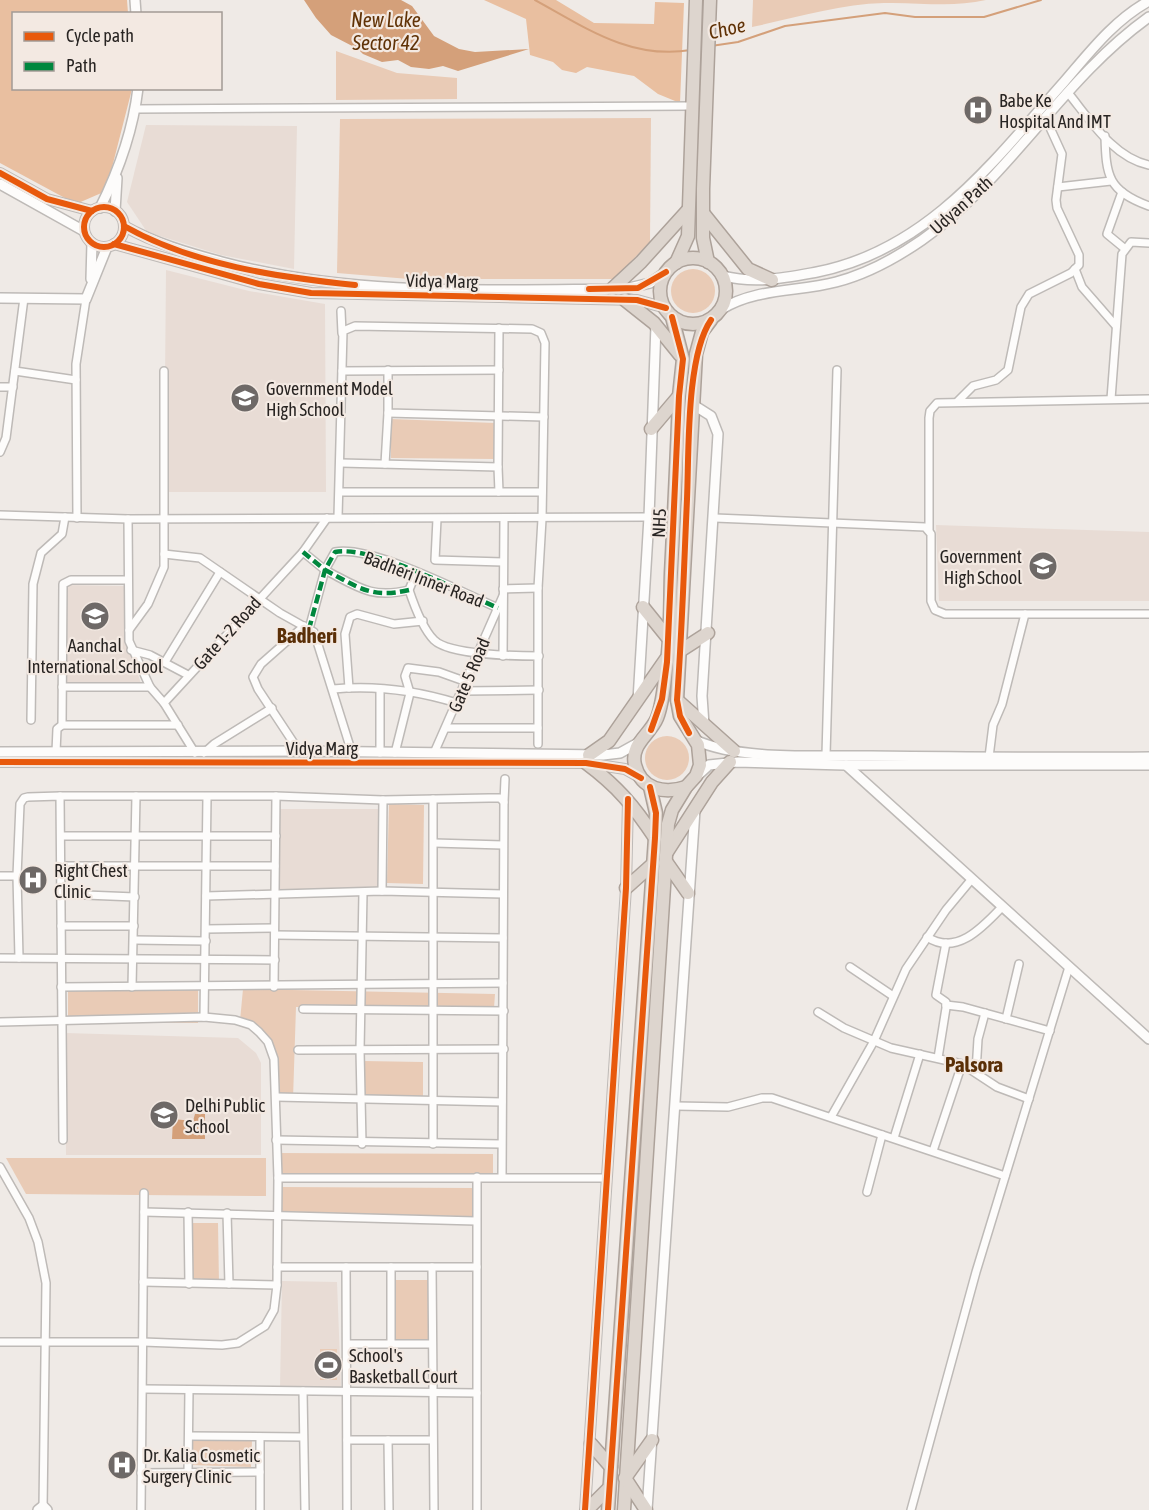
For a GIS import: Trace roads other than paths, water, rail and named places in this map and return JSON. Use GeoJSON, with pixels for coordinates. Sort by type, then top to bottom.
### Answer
{"type":"FeatureCollection","features":[{"type":"Feature","properties":{"kind":"highway"},"geometry":{"type":"LineString","coordinates":[[676,263],[688,236],[690,106],[696,0]]}},
{"type":"Feature","properties":{"kind":"highway"},"geometry":{"type":"LineString","coordinates":[[708,262],[703,238],[703,213],[710,0]]}},
{"type":"Feature","properties":{"kind":"highway"},"geometry":{"type":"LineString","coordinates":[[612,289],[641,262],[688,210]]}},
{"type":"Feature","properties":{"kind":"highway"},"geometry":{"type":"LineString","coordinates":[[703,213],[748,269],[772,280]]}},
{"type":"Feature","properties":{"kind":"highway"},"geometry":{"type":"LineString","coordinates":[[666,272],[676,263],[687,259],[708,262],[723,276],[726,298],[722,309]]}},
{"type":"Feature","properties":{"kind":"highway","name":"NH5"},"geometry":{"type":"LineString","coordinates":[[638,743],[651,730],[662,699],[668,656],[679,396],[683,359],[669,313],[660,298],[660,287],[666,272]]}},
{"type":"Feature","properties":{"kind":"highway"},"geometry":{"type":"LineString","coordinates":[[626,300],[656,325],[683,359]]}},
{"type":"Feature","properties":{"kind":"highway","name":"NH5"},"geometry":{"type":"LineString","coordinates":[[696,776],[700,765],[700,750],[680,716],[676,700],[692,404],[696,354],[702,333],[722,309]]}},
{"type":"Feature","properties":{"kind":"highway"},"geometry":{"type":"LineString","coordinates":[[669,313],[681,322],[699,324],[711,320]]}},
{"type":"Feature","properties":{"kind":"highway"},"geometry":{"type":"LineString","coordinates":[[651,429],[679,396]]}},
{"type":"Feature","properties":{"kind":"highway"},"geometry":{"type":"LineString","coordinates":[[643,607],[668,638]]}},
{"type":"Feature","properties":{"kind":"highway"},"geometry":{"type":"LineString","coordinates":[[680,651],[708,633]]}},
{"type":"Feature","properties":{"kind":"highway"},"geometry":{"type":"LineString","coordinates":[[655,838],[628,800],[587,759],[609,741],[668,656]]}},
{"type":"Feature","properties":{"kind":"highway"},"geometry":{"type":"LineString","coordinates":[[667,858],[712,782],[732,757],[704,725],[676,700]]}},
{"type":"Feature","properties":{"kind":"highway"},"geometry":{"type":"LineString","coordinates":[[608,1510],[656,813],[646,783],[635,765],[638,743]]}},
{"type":"Feature","properties":{"kind":"highway"},"geometry":{"type":"LineString","coordinates":[[624,1510],[668,824],[672,810],[686,787],[696,776]]}},
{"type":"Feature","properties":{"kind":"highway"},"geometry":{"type":"LineString","coordinates":[[646,783],[673,791],[686,787]]}},
{"type":"Feature","properties":{"kind":"highway"},"geometry":{"type":"LineString","coordinates":[[667,858],[688,893]]}},
{"type":"Feature","properties":{"kind":"highway"},"geometry":{"type":"LineString","coordinates":[[626,888],[654,863]]}},
{"type":"Feature","properties":{"kind":"highway"},"geometry":{"type":"LineString","coordinates":[[625,1478],[652,1440]]}},
{"type":"Feature","properties":{"kind":"highway"},"geometry":{"type":"LineString","coordinates":[[591,1444],[611,1467]]}},
{"type":"Feature","properties":{"kind":"highway"},"geometry":{"type":"LineString","coordinates":[[625,1478],[646,1510]]}},
{"type":"Feature","properties":{"kind":"highway"},"geometry":{"type":"LineString","coordinates":[[586,1510],[609,1488]]}},
{"type":"Feature","properties":{"kind":"main road","name":"Udyan Path"},"geometry":{"type":"LineString","coordinates":[[723,276],[750,281],[772,280],[845,266],[871,257],[937,216],[1006,146],[1103,37],[1137,8],[1149,1]]}},
{"type":"Feature","properties":{"kind":"main road","name":"Udyan Path"},"geometry":{"type":"LineString","coordinates":[[722,309],[736,300],[836,282],[881,266],[955,215],[1069,94],[1102,55],[1149,17]]}},
{"type":"Feature","properties":{"kind":"main road"},"geometry":{"type":"LineString","coordinates":[[0,298],[86,299],[111,245],[120,239],[124,226],[115,211],[118,173],[136,109],[138,90]]}},
{"type":"Feature","properties":{"kind":"main road"},"geometry":{"type":"LineString","coordinates":[[0,173],[46,199],[96,210],[115,211]]}},
{"type":"Feature","properties":{"kind":"main road"},"geometry":{"type":"LineString","coordinates":[[84,231],[84,224],[96,210],[118,173]]}},
{"type":"Feature","properties":{"kind":"main road"},"geometry":{"type":"LineString","coordinates":[[0,184],[84,231],[92,243],[91,284]]}},
{"type":"Feature","properties":{"kind":"main road","name":"Vidya Marg"},"geometry":{"type":"LineString","coordinates":[[124,226],[186,252],[260,272],[310,281],[383,288],[638,288],[650,284],[666,272]]}},
{"type":"Feature","properties":{"kind":"main road"},"geometry":{"type":"LineString","coordinates":[[92,243],[111,245]]}},
{"type":"Feature","properties":{"kind":"main road","name":"Vidya Marg"},"geometry":{"type":"LineString","coordinates":[[111,245],[259,284],[311,292],[637,300],[669,313]]}},
{"type":"Feature","properties":{"kind":"main road"},"geometry":{"type":"LineString","coordinates":[[638,702],[649,517],[656,325]]}},
{"type":"Feature","properties":{"kind":"main road"},"geometry":{"type":"LineString","coordinates":[[692,404],[711,416],[718,434],[708,633],[702,696],[704,725]]}},
{"type":"Feature","properties":{"kind":"main road"},"geometry":{"type":"LineString","coordinates":[[692,736],[732,757],[1149,765]]}},
{"type":"Feature","properties":{"kind":"main road","name":"Vidya Marg"},"geometry":{"type":"LineString","coordinates":[[2,764],[587,759],[620,753],[638,743]]}},
{"type":"Feature","properties":{"kind":"main road","name":"Vidya Marg"},"geometry":{"type":"LineString","coordinates":[[2,751],[200,753],[299,751],[587,759],[624,769],[646,783]]}},
{"type":"Feature","properties":{"kind":"main road"},"geometry":{"type":"LineString","coordinates":[[696,776],[709,765],[732,757],[826,755],[846,760],[1149,757]]}},
{"type":"Feature","properties":{"kind":"main road"},"geometry":{"type":"LineString","coordinates":[[846,760],[1001,908],[1149,1039]]}},
{"type":"Feature","properties":{"kind":"main road"},"geometry":{"type":"LineString","coordinates":[[586,1510],[626,888],[628,800]]}},
{"type":"Feature","properties":{"kind":"main road"},"geometry":{"type":"LineString","coordinates":[[646,1510],[676,1106],[694,810]]}},
{"type":"Feature","properties":{"kind":"street"},"geometry":{"type":"LineString","coordinates":[[1069,94],[1105,136],[1127,155],[1149,165]]}},
{"type":"Feature","properties":{"kind":"street"},"geometry":{"type":"LineString","coordinates":[[136,109],[690,106]]}},
{"type":"Feature","properties":{"kind":"street"},"geometry":{"type":"LineString","coordinates":[[958,401],[973,386],[996,380],[1008,370],[1021,307],[1029,294],[1079,265],[1079,255],[1057,208],[1062,154],[1046,119]]}},
{"type":"Feature","properties":{"kind":"street"},"geometry":{"type":"LineString","coordinates":[[1105,136],[1107,174],[1111,181],[1122,192],[1149,206]]}},
{"type":"Feature","properties":{"kind":"street"},"geometry":{"type":"LineString","coordinates":[[1058,187],[1111,181]]}},
{"type":"Feature","properties":{"kind":"street"},"geometry":{"type":"LineString","coordinates":[[1122,192],[1107,234],[1124,248]]}},
{"type":"Feature","properties":{"kind":"street"},"geometry":{"type":"LineString","coordinates":[[1111,399],[1120,261],[1124,248],[1131,242],[1149,243]]}},
{"type":"Feature","properties":{"kind":"street"},"geometry":{"type":"LineString","coordinates":[[1075,269],[1082,287],[1116,326]]}},
{"type":"Feature","properties":{"kind":"street"},"geometry":{"type":"LineString","coordinates":[[0,452],[5,445],[24,298]]}},
{"type":"Feature","properties":{"kind":"street"},"geometry":{"type":"LineString","coordinates":[[76,518],[76,380],[86,299]]}},
{"type":"Feature","properties":{"kind":"street"},"geometry":{"type":"LineString","coordinates":[[338,517],[341,463],[341,311]]}},
{"type":"Feature","properties":{"kind":"street"},"geometry":{"type":"LineString","coordinates":[[342,333],[355,326],[499,328],[532,329],[543,336],[544,417],[538,588],[538,744]]}},
{"type":"Feature","properties":{"kind":"street"},"geometry":{"type":"LineString","coordinates":[[499,328],[499,492]]}},
{"type":"Feature","properties":{"kind":"street"},"geometry":{"type":"LineString","coordinates":[[385,464],[388,370]]}},
{"type":"Feature","properties":{"kind":"street"},"geometry":{"type":"LineString","coordinates":[[342,371],[499,370]]}},
{"type":"Feature","properties":{"kind":"street"},"geometry":{"type":"LineString","coordinates":[[826,755],[837,370]]}},
{"type":"Feature","properties":{"kind":"street"},"geometry":{"type":"LineString","coordinates":[[15,371],[76,380]]}},
{"type":"Feature","properties":{"kind":"street"},"geometry":{"type":"LineString","coordinates":[[129,630],[148,604],[161,576],[164,554],[164,371]]}},
{"type":"Feature","properties":{"kind":"street"},"geometry":{"type":"LineString","coordinates":[[0,387],[13,387]]}},
{"type":"Feature","properties":{"kind":"street"},"geometry":{"type":"LineString","coordinates":[[1149,399],[937,403],[930,411],[929,530],[931,601],[935,610],[951,614],[1149,614]]}},
{"type":"Feature","properties":{"kind":"street"},"geometry":{"type":"LineString","coordinates":[[388,413],[544,417]]}},
{"type":"Feature","properties":{"kind":"street"},"geometry":{"type":"LineString","coordinates":[[341,463],[498,467]]}},
{"type":"Feature","properties":{"kind":"street"},"geometry":{"type":"LineString","coordinates":[[340,492],[542,492]]}},
{"type":"Feature","properties":{"kind":"street"},"geometry":{"type":"LineString","coordinates":[[0,515],[128,519],[649,517]]}},
{"type":"Feature","properties":{"kind":"street"},"geometry":{"type":"LineString","coordinates":[[31,720],[33,584],[41,553],[62,534],[65,517]]}},
{"type":"Feature","properties":{"kind":"street","name":"Gate 1-2 Road"},"geometry":{"type":"LineString","coordinates":[[164,703],[258,598],[303,552],[327,518]]}},
{"type":"Feature","properties":{"kind":"street"},"geometry":{"type":"LineString","coordinates":[[503,656],[504,518]]}},
{"type":"Feature","properties":{"kind":"street"},"geometry":{"type":"LineString","coordinates":[[714,518],[920,526],[929,530]]}},
{"type":"Feature","properties":{"kind":"street"},"geometry":{"type":"LineString","coordinates":[[128,519],[131,650],[150,687],[178,725],[200,753],[272,708]]}},
{"type":"Feature","properties":{"kind":"street"},"geometry":{"type":"LineString","coordinates":[[437,519],[435,560],[503,562]]}},
{"type":"Feature","properties":{"kind":"street","name":"Badheri Inner Road"},"geometry":{"type":"LineString","coordinates":[[325,570],[330,557],[341,551],[379,558],[498,608]]}},
{"type":"Feature","properties":{"kind":"street"},"geometry":{"type":"LineString","coordinates":[[303,552],[325,570],[373,593],[384,595],[409,590]]}},
{"type":"Feature","properties":{"kind":"street"},"geometry":{"type":"LineString","coordinates":[[164,554],[195,556],[307,627],[318,637],[352,753]]}},
{"type":"Feature","properties":{"kind":"street"},"geometry":{"type":"LineString","coordinates":[[299,751],[253,677],[261,664],[307,627],[325,570]]}},
{"type":"Feature","properties":{"kind":"street"},"geometry":{"type":"LineString","coordinates":[[165,662],[220,572]]}},
{"type":"Feature","properties":{"kind":"street"},"geometry":{"type":"LineString","coordinates":[[416,573],[409,590],[423,621],[438,643],[503,656],[539,656]]}},
{"type":"Feature","properties":{"kind":"street"},"geometry":{"type":"LineString","coordinates":[[62,725],[63,584],[71,580],[128,580]]}},
{"type":"Feature","properties":{"kind":"street"},"geometry":{"type":"LineString","coordinates":[[503,592],[538,588]]}},
{"type":"Feature","properties":{"kind":"street","name":"Gate 5 Road"},"geometry":{"type":"LineString","coordinates":[[434,753],[467,682],[503,592]]}},
{"type":"Feature","properties":{"kind":"street"},"geometry":{"type":"LineString","coordinates":[[988,757],[993,725],[1002,704],[1024,614]]}},
{"type":"Feature","properties":{"kind":"street"},"geometry":{"type":"LineString","coordinates":[[349,688],[345,634],[350,617],[362,615],[394,624],[423,621]]}},
{"type":"Feature","properties":{"kind":"street"},"geometry":{"type":"LineString","coordinates":[[131,650],[165,662],[188,675]]}},
{"type":"Feature","properties":{"kind":"street"},"geometry":{"type":"LineString","coordinates":[[395,753],[410,693],[405,675],[408,668],[439,672],[467,682]]}},
{"type":"Feature","properties":{"kind":"street"},"geometry":{"type":"LineString","coordinates":[[62,687],[150,687]]}},
{"type":"Feature","properties":{"kind":"street"},"geometry":{"type":"LineString","coordinates":[[333,689],[380,689],[457,703]]}},
{"type":"Feature","properties":{"kind":"street"},"geometry":{"type":"LineString","coordinates":[[380,689],[380,753]]}},
{"type":"Feature","properties":{"kind":"street"},"geometry":{"type":"LineString","coordinates":[[462,691],[539,690]]}},
{"type":"Feature","properties":{"kind":"street"},"geometry":{"type":"LineString","coordinates":[[56,752],[57,729],[62,725],[178,725]]}},
{"type":"Feature","properties":{"kind":"street"},"geometry":{"type":"LineString","coordinates":[[446,728],[538,728]]}},
{"type":"Feature","properties":{"kind":"street"},"geometry":{"type":"LineString","coordinates":[[502,1177],[505,779]]}},
{"type":"Feature","properties":{"kind":"street"},"geometry":{"type":"LineString","coordinates":[[60,796],[63,1140]]}},
{"type":"Feature","properties":{"kind":"street"},"geometry":{"type":"LineString","coordinates":[[132,987],[136,796]]}},
{"type":"Feature","properties":{"kind":"street"},"geometry":{"type":"LineString","coordinates":[[19,958],[16,876],[21,801],[28,797],[276,796],[383,800],[500,798],[504,801]]}},
{"type":"Feature","properties":{"kind":"street"},"geometry":{"type":"LineString","coordinates":[[274,987],[276,796]]}},
{"type":"Feature","properties":{"kind":"street"},"geometry":{"type":"LineString","coordinates":[[204,1017],[207,797]]}},
{"type":"Feature","properties":{"kind":"street"},"geometry":{"type":"LineString","coordinates":[[433,799],[435,893],[433,1144]]}},
{"type":"Feature","properties":{"kind":"street"},"geometry":{"type":"LineString","coordinates":[[382,891],[383,800]]}},
{"type":"Feature","properties":{"kind":"street"},"geometry":{"type":"LineString","coordinates":[[61,836],[276,836]]}},
{"type":"Feature","properties":{"kind":"street"},"geometry":{"type":"LineString","coordinates":[[434,843],[503,845]]}},
{"type":"Feature","properties":{"kind":"street"},"geometry":{"type":"LineString","coordinates":[[61,866],[207,864],[275,866]]}},
{"type":"Feature","properties":{"kind":"street"},"geometry":{"type":"LineString","coordinates":[[0,876],[16,876]]}},
{"type":"Feature","properties":{"kind":"street"},"geometry":{"type":"LineString","coordinates":[[831,1117],[874,1041],[906,969],[927,937],[971,880]]}},
{"type":"Feature","properties":{"kind":"street"},"geometry":{"type":"LineString","coordinates":[[206,896],[382,891],[503,894]]}},
{"type":"Feature","properties":{"kind":"street"},"geometry":{"type":"LineString","coordinates":[[362,1144],[360,1050],[363,893]]}},
{"type":"Feature","properties":{"kind":"street"},"geometry":{"type":"LineString","coordinates":[[61,894],[135,897]]}},
{"type":"Feature","properties":{"kind":"street"},"geometry":{"type":"LineString","coordinates":[[927,937],[946,943],[968,937],[1001,908]]}},
{"type":"Feature","properties":{"kind":"street"},"geometry":{"type":"LineString","coordinates":[[61,926],[134,926]]}},
{"type":"Feature","properties":{"kind":"street"},"geometry":{"type":"LineString","coordinates":[[206,929],[503,938]]}},
{"type":"Feature","properties":{"kind":"street"},"geometry":{"type":"LineString","coordinates":[[134,940],[206,941]]}},
{"type":"Feature","properties":{"kind":"street"},"geometry":{"type":"LineString","coordinates":[[938,1058],[946,1002],[936,995],[946,943]]}},
{"type":"Feature","properties":{"kind":"street"},"geometry":{"type":"LineString","coordinates":[[0,958],[275,960]]}},
{"type":"Feature","properties":{"kind":"street"},"geometry":{"type":"LineString","coordinates":[[1006,1019],[1019,964]]}},
{"type":"Feature","properties":{"kind":"street"},"geometry":{"type":"LineString","coordinates":[[850,967],[893,996]]}},
{"type":"Feature","properties":{"kind":"street"},"geometry":{"type":"LineString","coordinates":[[911,1510],[1005,1176],[1069,967]]}},
{"type":"Feature","properties":{"kind":"street"},"geometry":{"type":"LineString","coordinates":[[61,987],[274,987],[503,983]]}},
{"type":"Feature","properties":{"kind":"street"},"geometry":{"type":"LineString","coordinates":[[946,1005],[1050,1031]]}},
{"type":"Feature","properties":{"kind":"street"},"geometry":{"type":"LineString","coordinates":[[303,1009],[504,1011]]}},
{"type":"Feature","properties":{"kind":"street"},"geometry":{"type":"LineString","coordinates":[[818,1012],[874,1041],[899,1050],[962,1064],[997,1087],[1029,1099]]}},
{"type":"Feature","properties":{"kind":"street"},"geometry":{"type":"LineString","coordinates":[[976,1072],[978,1039],[985,1013]]}},
{"type":"Feature","properties":{"kind":"street"},"geometry":{"type":"LineString","coordinates":[[0,1022],[204,1017],[245,1022],[264,1037],[274,1059],[278,1178],[277,1285],[274,1310],[268,1323],[250,1338],[238,1343],[0,1342]]}},
{"type":"Feature","properties":{"kind":"street"},"geometry":{"type":"LineString","coordinates":[[298,1050],[504,1049]]}},
{"type":"Feature","properties":{"kind":"street"},"geometry":{"type":"LineString","coordinates":[[894,1138],[920,1053]]}},
{"type":"Feature","properties":{"kind":"street"},"geometry":{"type":"LineString","coordinates":[[933,1151],[962,1064]]}},
{"type":"Feature","properties":{"kind":"street"},"geometry":{"type":"LineString","coordinates":[[276,1097],[502,1102]]}},
{"type":"Feature","properties":{"kind":"street"},"geometry":{"type":"LineString","coordinates":[[676,1106],[728,1107],[771,1098],[1005,1176]]}},
{"type":"Feature","properties":{"kind":"street"},"geometry":{"type":"LineString","coordinates":[[867,1192],[882,1134]]}},
{"type":"Feature","properties":{"kind":"street"},"geometry":{"type":"LineString","coordinates":[[276,1140],[362,1144],[501,1143]]}},
{"type":"Feature","properties":{"kind":"street"},"geometry":{"type":"LineString","coordinates":[[0,1167],[29,1218],[38,1242],[46,1283],[43,1509]]}},
{"type":"Feature","properties":{"kind":"street"},"geometry":{"type":"LineString","coordinates":[[477,1177],[477,1510]]}},
{"type":"Feature","properties":{"kind":"street"},"geometry":{"type":"LineString","coordinates":[[278,1178],[607,1178]]}},
{"type":"Feature","properties":{"kind":"street"},"geometry":{"type":"LineString","coordinates":[[141,1510],[144,1389],[144,1193]]}},
{"type":"Feature","properties":{"kind":"street"},"geometry":{"type":"LineString","coordinates":[[144,1212],[477,1221]]}},
{"type":"Feature","properties":{"kind":"street"},"geometry":{"type":"LineString","coordinates":[[188,1212],[189,1284]]}},
{"type":"Feature","properties":{"kind":"street"},"geometry":{"type":"LineString","coordinates":[[227,1213],[229,1284]]}},
{"type":"Feature","properties":{"kind":"street"},"geometry":{"type":"LineString","coordinates":[[277,1266],[477,1267]]}},
{"type":"Feature","properties":{"kind":"street"},"geometry":{"type":"LineString","coordinates":[[346,1267],[347,1510]]}},
{"type":"Feature","properties":{"kind":"street"},"geometry":{"type":"LineString","coordinates":[[391,1267],[392,1344]]}},
{"type":"Feature","properties":{"kind":"street"},"geometry":{"type":"LineString","coordinates":[[432,1267],[434,1510]]}},
{"type":"Feature","properties":{"kind":"street"},"geometry":{"type":"LineString","coordinates":[[143,1282],[277,1285]]}},
{"type":"Feature","properties":{"kind":"street"},"geometry":{"type":"LineString","coordinates":[[346,1344],[432,1344]]}},
{"type":"Feature","properties":{"kind":"street"},"geometry":{"type":"LineString","coordinates":[[144,1389],[477,1393]]}},
{"type":"Feature","properties":{"kind":"street"},"geometry":{"type":"LineString","coordinates":[[188,1472],[189,1390]]}},
{"type":"Feature","properties":{"kind":"street"},"geometry":{"type":"LineString","coordinates":[[303,1391],[305,1510]]}},
{"type":"Feature","properties":{"kind":"street"},"geometry":{"type":"LineString","coordinates":[[189,1436],[303,1437]]}},
{"type":"Feature","properties":{"kind":"street"},"geometry":{"type":"LineString","coordinates":[[260,1437],[260,1510]]}},
{"type":"Feature","properties":{"kind":"street"},"geometry":{"type":"LineString","coordinates":[[347,1440],[432,1440]]}},
{"type":"Feature","properties":{"kind":"street"},"geometry":{"type":"LineString","coordinates":[[388,1440],[389,1510]]}},
{"type":"Feature","properties":{"kind":"street"},"geometry":{"type":"LineString","coordinates":[[141,1473],[260,1472]]}},
{"type":"Feature","properties":{"kind":"water","name":"New Lake Sector 42"},"geometry":{"type":"Polygon","coordinates":[[[304,0],[401,0],[412,6],[434,36],[459,49],[475,52],[529,49],[458,71],[443,66],[429,69],[411,67],[398,60],[382,62],[363,54],[331,35],[304,0]]]}},
{"type":"Feature","properties":{"kind":"water"},"geometry":{"type":"Polygon","coordinates":[[[195,1114],[205,1114],[205,1139],[172,1139],[173,1119],[193,1121],[195,1114]]]}},
{"type":"Feature","properties":{"kind":"waterway","name":"Choe"},"geometry":{"type":"LineString","coordinates":[[535,0],[591,31],[629,46],[669,52],[691,50]]}},
{"type":"Feature","properties":{"kind":"waterway","name":"Choe"},"geometry":{"type":"LineString","coordinates":[[711,46],[738,42],[785,26],[885,13],[915,17],[984,17],[1041,0]]}},
{"type":"Feature","properties":{"kind":"place","name":"Babe Ke Hospital And IMT"},"geometry":{"type":"Point","coordinates":[978,110]}},
{"type":"Feature","properties":{"kind":"place","name":"Government Model High School"},"geometry":{"type":"Point","coordinates":[245,398]}},
{"type":"Feature","properties":{"kind":"place","name":"Government High School"},"geometry":{"type":"Point","coordinates":[1043,566]}},
{"type":"Feature","properties":{"kind":"place","name":"Aanchal International School"},"geometry":{"type":"Point","coordinates":[95,616]}},
{"type":"Feature","properties":{"kind":"place","name":"Right Chest Clinic"},"geometry":{"type":"Point","coordinates":[33,880]}},
{"type":"Feature","properties":{"kind":"place","name":"Delhi Public School"},"geometry":{"type":"Point","coordinates":[164,1115]}},
{"type":"Feature","properties":{"kind":"place","name":"School's Basketball Court"},"geometry":{"type":"Point","coordinates":[328,1365]}},
{"type":"Feature","properties":{"kind":"place","name":"Dr. Kalia Cosmetic Surgery Clinic"},"geometry":{"type":"Point","coordinates":[122,1465]}},
{"type":"Feature","properties":{"kind":"district","name":"Badheri"},"geometry":{"type":"Point","coordinates":[307,635]}},
{"type":"Feature","properties":{"kind":"district","name":"Palsora"},"geometry":{"type":"Point","coordinates":[974,1064]}}]}
